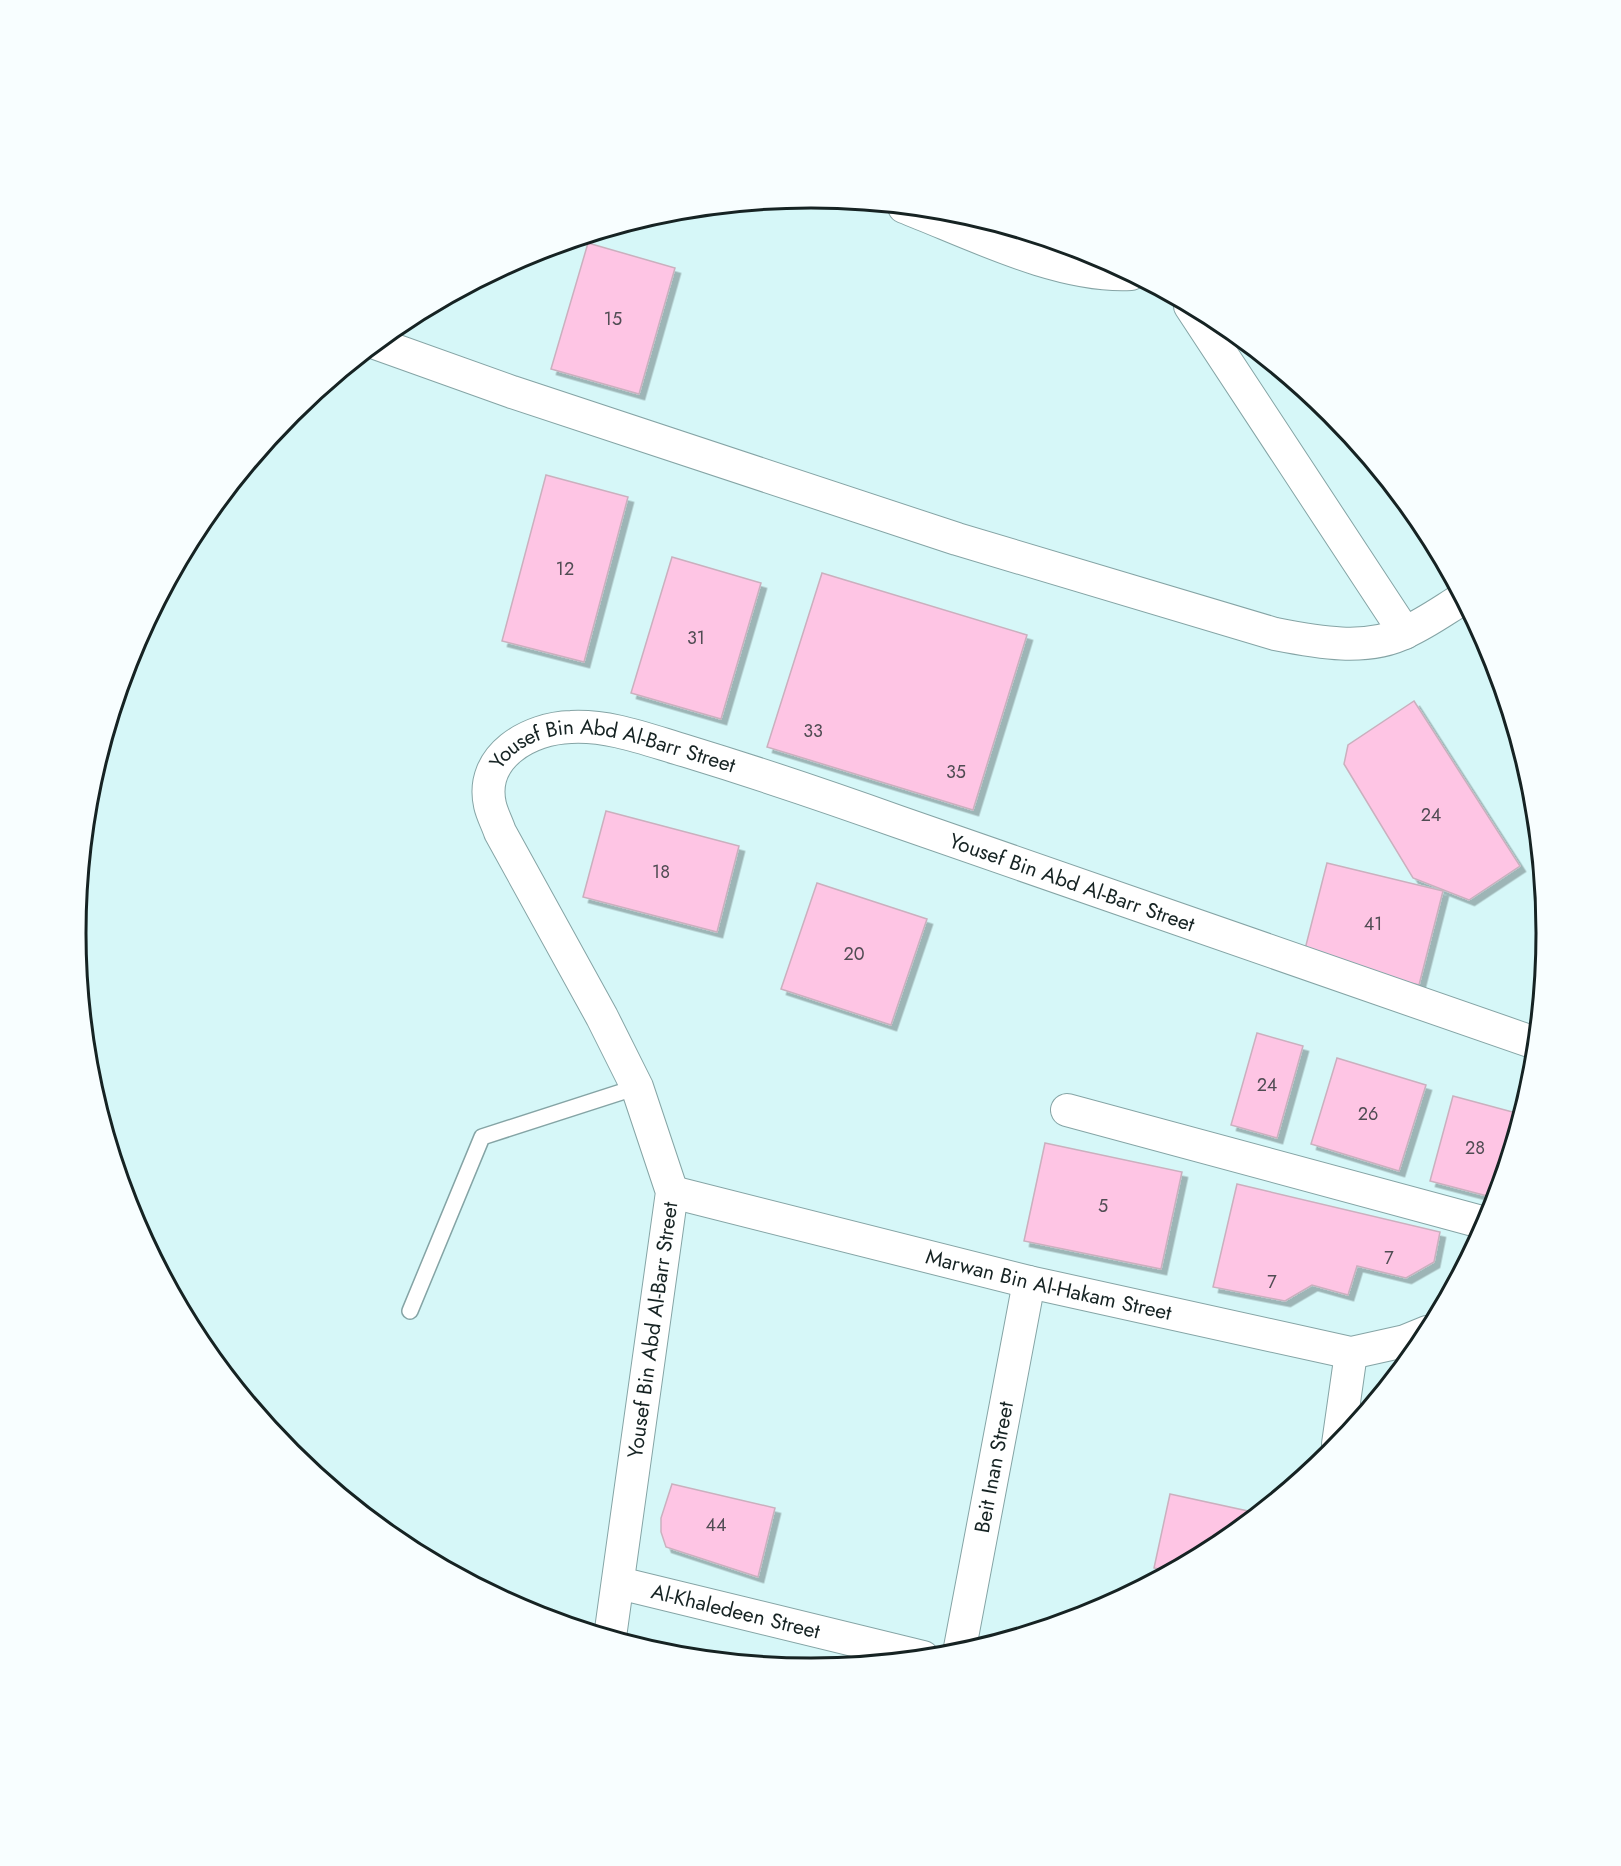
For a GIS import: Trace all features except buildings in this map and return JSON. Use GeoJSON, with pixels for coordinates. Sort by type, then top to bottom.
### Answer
{"type":"FeatureCollection","features":[{"type":"Feature","properties":{"kind":"street"},"geometry":{"type":"LineString","coordinates":[[935,219],[1053,263],[1113,275]]}},
{"type":"Feature","properties":{"kind":"street"},"geometry":{"type":"LineString","coordinates":[[1201,322],[1405,633]]}},
{"type":"Feature","properties":{"kind":"street"},"geometry":{"type":"LineString","coordinates":[[385,347],[523,396],[957,538],[1275,634],[1312,641],[1349,643],[1379,641],[1405,633],[1456,603]]}},
{"type":"Feature","properties":{"kind":"street","name":"Yousef Bin Abd Al-Barr Street"},"geometry":{"type":"LineString","coordinates":[[611,1630],[672,1192],[637,1087],[602,1017],[500,832],[489,803],[490,781],[496,762],[508,748],[525,738],[548,730],[570,726],[609,728],[781,780],[1170,918],[1527,1040]]}},
{"type":"Feature","properties":{"kind":"street"},"geometry":{"type":"LineString","coordinates":[[1067,1110],[1475,1220]]}},
{"type":"Feature","properties":{"kind":"street","name":"Marwan Bin Al-Hakam Street"},"geometry":{"type":"LineString","coordinates":[[672,1192],[1029,1282],[1351,1353],[1411,1338]]}},
{"type":"Feature","properties":{"kind":"street","name":"Beit Inan Street"},"geometry":{"type":"LineString","coordinates":[[962,1642],[1029,1282]]}},
{"type":"Feature","properties":{"kind":"street"},"geometry":{"type":"LineString","coordinates":[[1340,1428],[1351,1353]]}},
{"type":"Feature","properties":{"kind":"street","name":"Al-Khaledeen Street"},"geometry":{"type":"LineString","coordinates":[[619,1583],[900,1652]]}},
{"type":"Feature","properties":{"kind":"lane"},"geometry":{"type":"LineString","coordinates":[[410,1311],[482,1137],[637,1087]]}}]}
